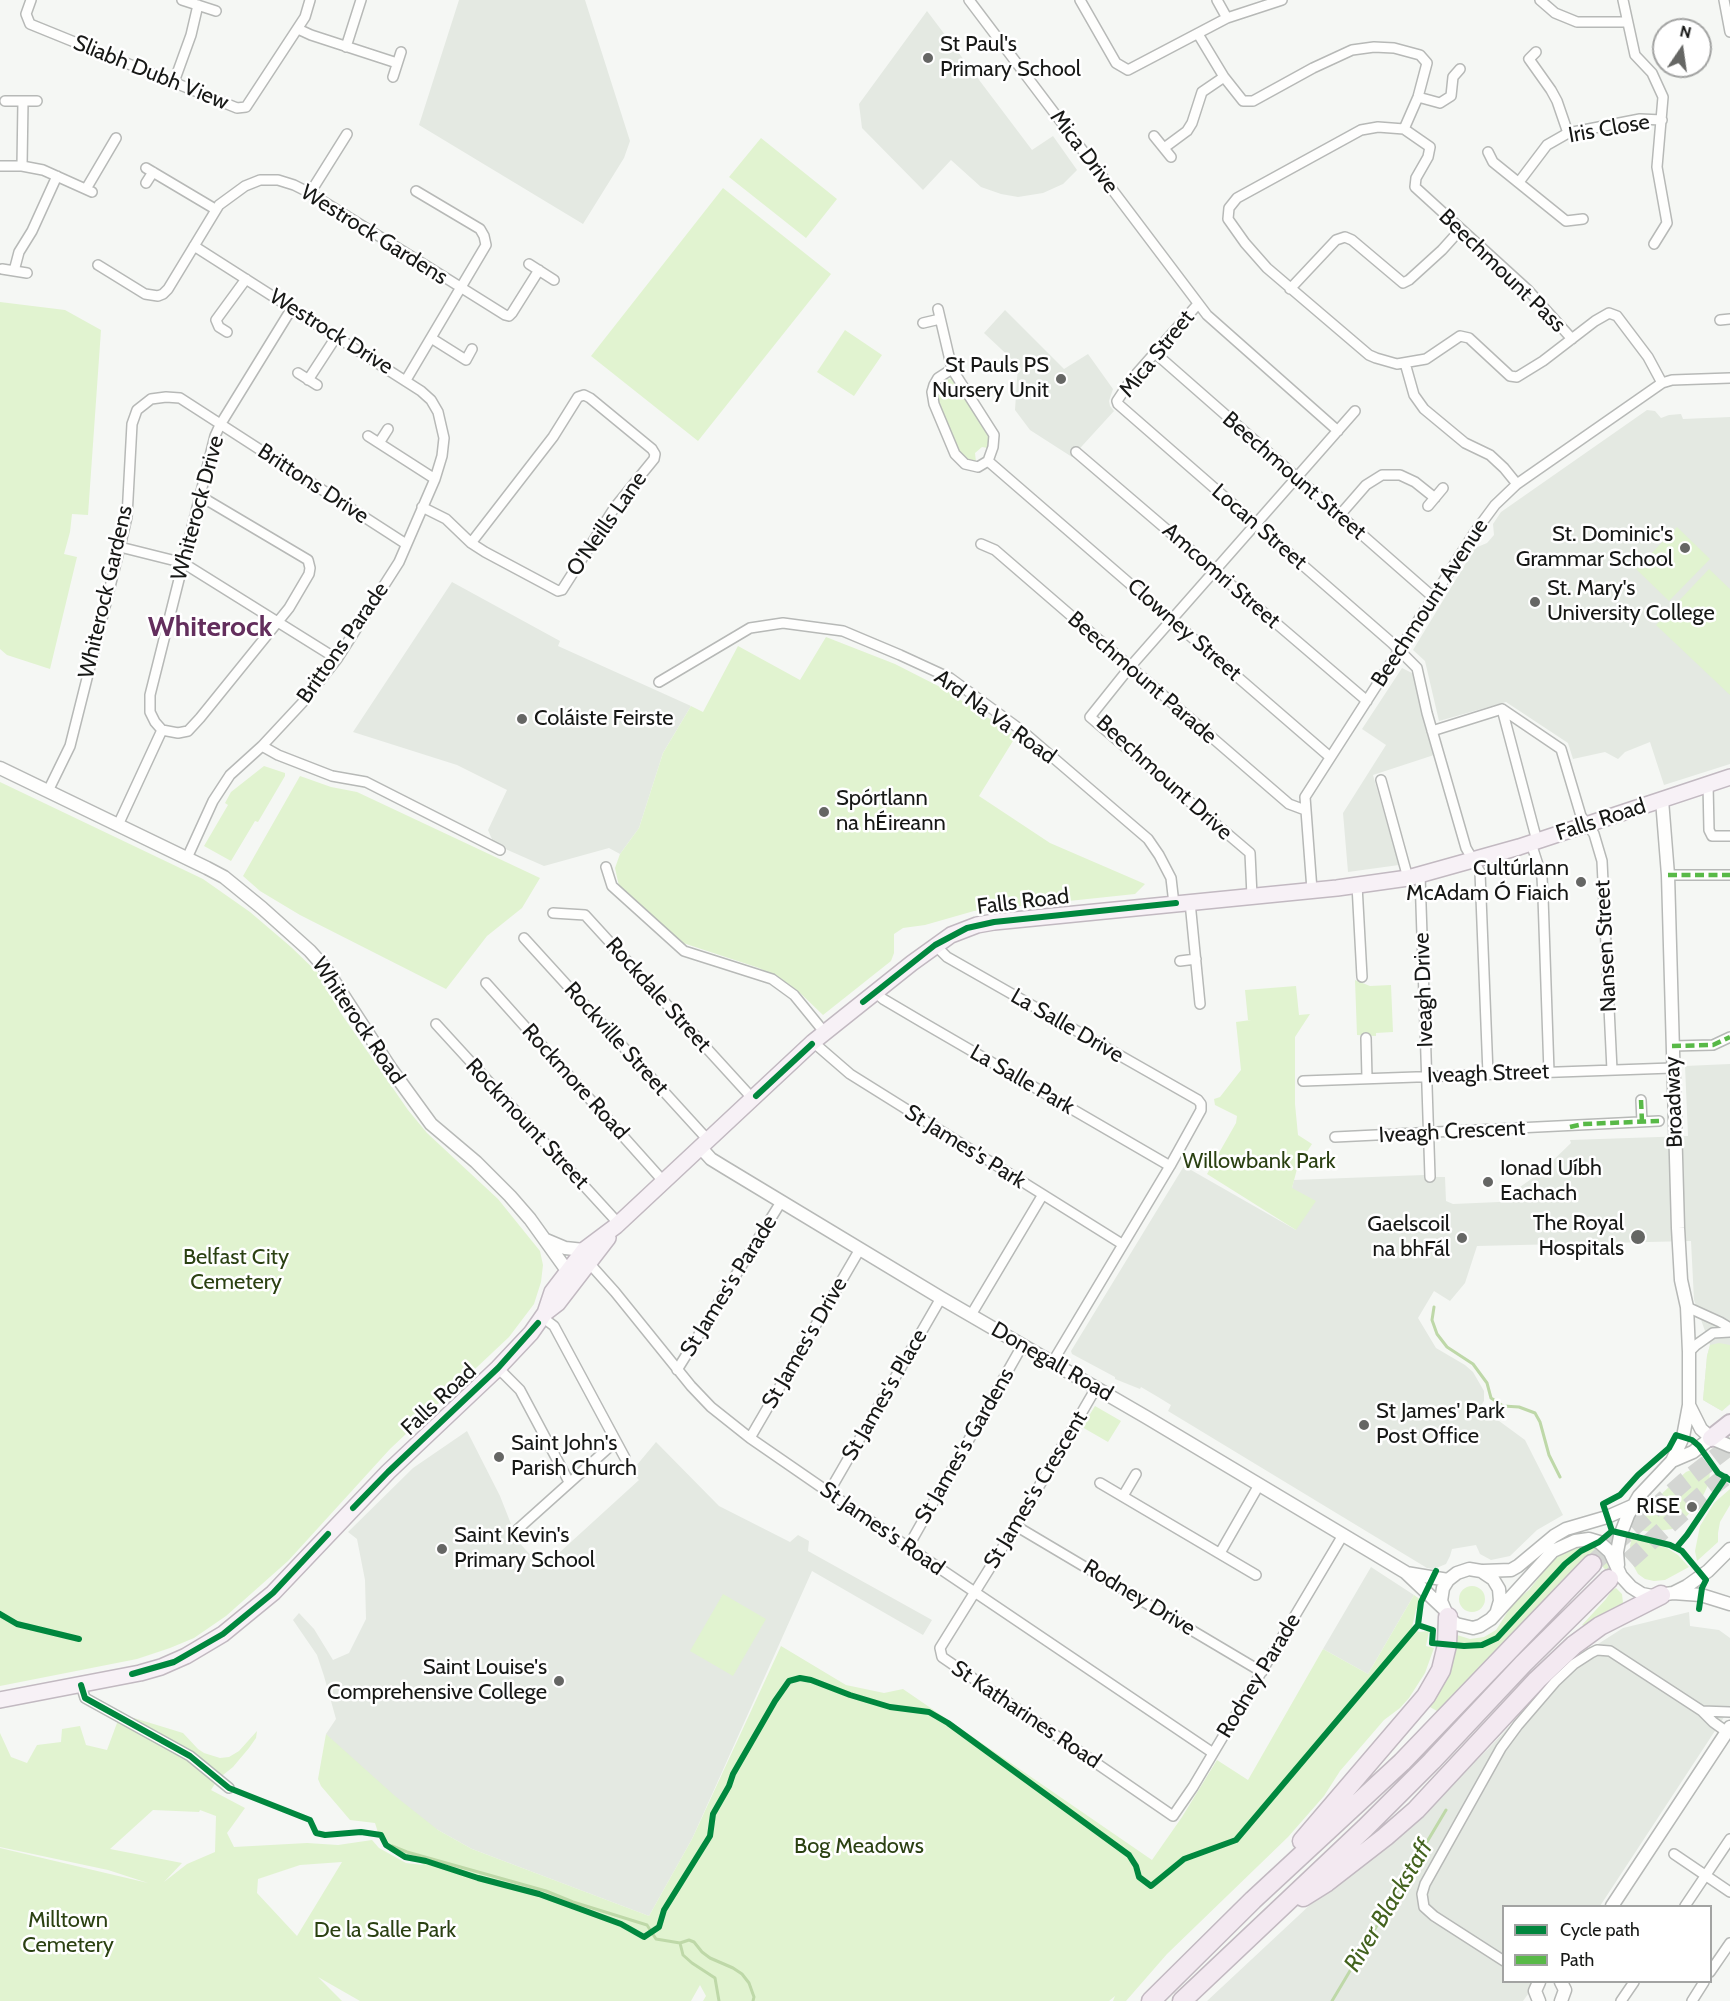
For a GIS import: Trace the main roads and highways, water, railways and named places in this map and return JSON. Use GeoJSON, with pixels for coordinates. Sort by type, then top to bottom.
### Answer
{"type":"FeatureCollection","features":[{"type":"Feature","properties":{"kind":"highway"},"geometry":{"type":"LineString","coordinates":[[1711,1438],[1730,1423]]}},
{"type":"Feature","properties":{"kind":"highway"},"geometry":{"type":"LineString","coordinates":[[1151,2001],[1253,1900],[1401,1762],[1592,1564]]}},
{"type":"Feature","properties":{"kind":"highway"},"geometry":{"type":"LineString","coordinates":[[1182,2001],[1365,1828],[1614,1575]]}},
{"type":"Feature","properties":{"kind":"highway"},"geometry":{"type":"LineString","coordinates":[[1274,1914],[1327,1882],[1416,1810],[1537,1680],[1584,1636],[1667,1594]]}},
{"type":"Feature","properties":{"kind":"highway"},"geometry":{"type":"LineString","coordinates":[[1253,1900],[1426,1696],[1441,1670],[1447,1645],[1445,1612]]}},
{"type":"Feature","properties":{"kind":"main road","name":"Falls Road"},"geometry":{"type":"LineString","coordinates":[[0,1700],[140,1673],[174,1662],[204,1646],[239,1622],[280,1586],[388,1472],[498,1368],[531,1333],[544,1315],[558,1303],[572,1274],[586,1256],[819,1038],[935,945],[967,928],[985,923],[1312,890],[1414,877],[1474,861],[1588,825],[1730,777]]}},
{"type":"Feature","properties":{"kind":"waterway"},"geometry":{"type":"LineString","coordinates":[[1434,1307],[1432,1320],[1437,1334],[1447,1347],[1473,1364],[1487,1383],[1491,1398],[1503,1406],[1519,1407],[1535,1413],[1540,1422],[1549,1455],[1560,1477]]}},
{"type":"Feature","properties":{"kind":"waterway","name":"River Blackstaff"},"geometry":{"type":"LineString","coordinates":[[1332,2001],[1446,1810]]}},
{"type":"Feature","properties":{"kind":"waterway"},"geometry":{"type":"LineString","coordinates":[[392,1846],[546,1891],[573,1902],[647,1925],[656,1939],[680,1943],[689,1940],[694,1942],[710,1958],[742,1974],[749,1983],[754,1997],[753,2001]]}},
{"type":"Feature","properties":{"kind":"waterway"},"geometry":{"type":"LineString","coordinates":[[680,1943],[683,1955],[715,1978],[719,2001]]}},
{"type":"Feature","properties":{"kind":"tunnel"},"geometry":{"type":"LineString","coordinates":[[1592,1564],[1685,1481],[1730,1446]]}},
{"type":"Feature","properties":{"kind":"tunnel"},"geometry":{"type":"LineString","coordinates":[[1609,1579],[1702,1495],[1730,1473]]}},
{"type":"Feature","properties":{"kind":"place","name":"St Paul's Primary School"},"geometry":{"type":"Point","coordinates":[928,58]}},
{"type":"Feature","properties":{"kind":"place","name":"St Pauls PS Nursery Unit"},"geometry":{"type":"Point","coordinates":[1061,379]}},
{"type":"Feature","properties":{"kind":"place","name":"St. Dominic's Grammar School"},"geometry":{"type":"Point","coordinates":[1685,548]}},
{"type":"Feature","properties":{"kind":"place","name":"St. Mary's University College"},"geometry":{"type":"Point","coordinates":[1535,602]}},
{"type":"Feature","properties":{"kind":"place","name":"Coláiste Feirste"},"geometry":{"type":"Point","coordinates":[522,719]}},
{"type":"Feature","properties":{"kind":"place","name":"Spórtlann na hÉireann"},"geometry":{"type":"Point","coordinates":[824,812]}},
{"type":"Feature","properties":{"kind":"place","name":"Cultúrlann McAdam Ó Fiaich"},"geometry":{"type":"Point","coordinates":[1581,882]}},
{"type":"Feature","properties":{"kind":"place","name":"Ionad Uíbh Eachach"},"geometry":{"type":"Point","coordinates":[1488,1182]}},
{"type":"Feature","properties":{"kind":"place","name":"The Royal Hospitals"},"geometry":{"type":"Point","coordinates":[1638,1237]}},
{"type":"Feature","properties":{"kind":"place","name":"Gaelscoil na bhFál"},"geometry":{"type":"Point","coordinates":[1462,1238]}},
{"type":"Feature","properties":{"kind":"place","name":"St James' Park Post Office"},"geometry":{"type":"Point","coordinates":[1364,1425]}},
{"type":"Feature","properties":{"kind":"place","name":"Saint John's Parish Church"},"geometry":{"type":"Point","coordinates":[499,1457]}},
{"type":"Feature","properties":{"kind":"place","name":"RISE"},"geometry":{"type":"Point","coordinates":[1692,1507]}},
{"type":"Feature","properties":{"kind":"place","name":"Saint Kevin's Primary School"},"geometry":{"type":"Point","coordinates":[442,1549]}},
{"type":"Feature","properties":{"kind":"place","name":"Saint Louise's Comprehensive College"},"geometry":{"type":"Point","coordinates":[559,1681]}},
{"type":"Feature","properties":{"kind":"district","name":"Whiterock"},"geometry":{"type":"Point","coordinates":[210,628]}},
{"type":"Feature","properties":{"kind":"park label","name":"Willowbank Park"},"geometry":{"type":"Point","coordinates":[1259,1162]}},
{"type":"Feature","properties":{"kind":"park label","name":"Belfast City Cemetery"},"geometry":{"type":"Point","coordinates":[236,1270]}},
{"type":"Feature","properties":{"kind":"park label","name":"Bog Meadows"},"geometry":{"type":"Point","coordinates":[859,1847]}},
{"type":"Feature","properties":{"kind":"park label","name":"De la Salle Park"},"geometry":{"type":"Point","coordinates":[385,1931]}},
{"type":"Feature","properties":{"kind":"park label","name":"Milltown Cemetery"},"geometry":{"type":"Point","coordinates":[68,1934]}}]}
